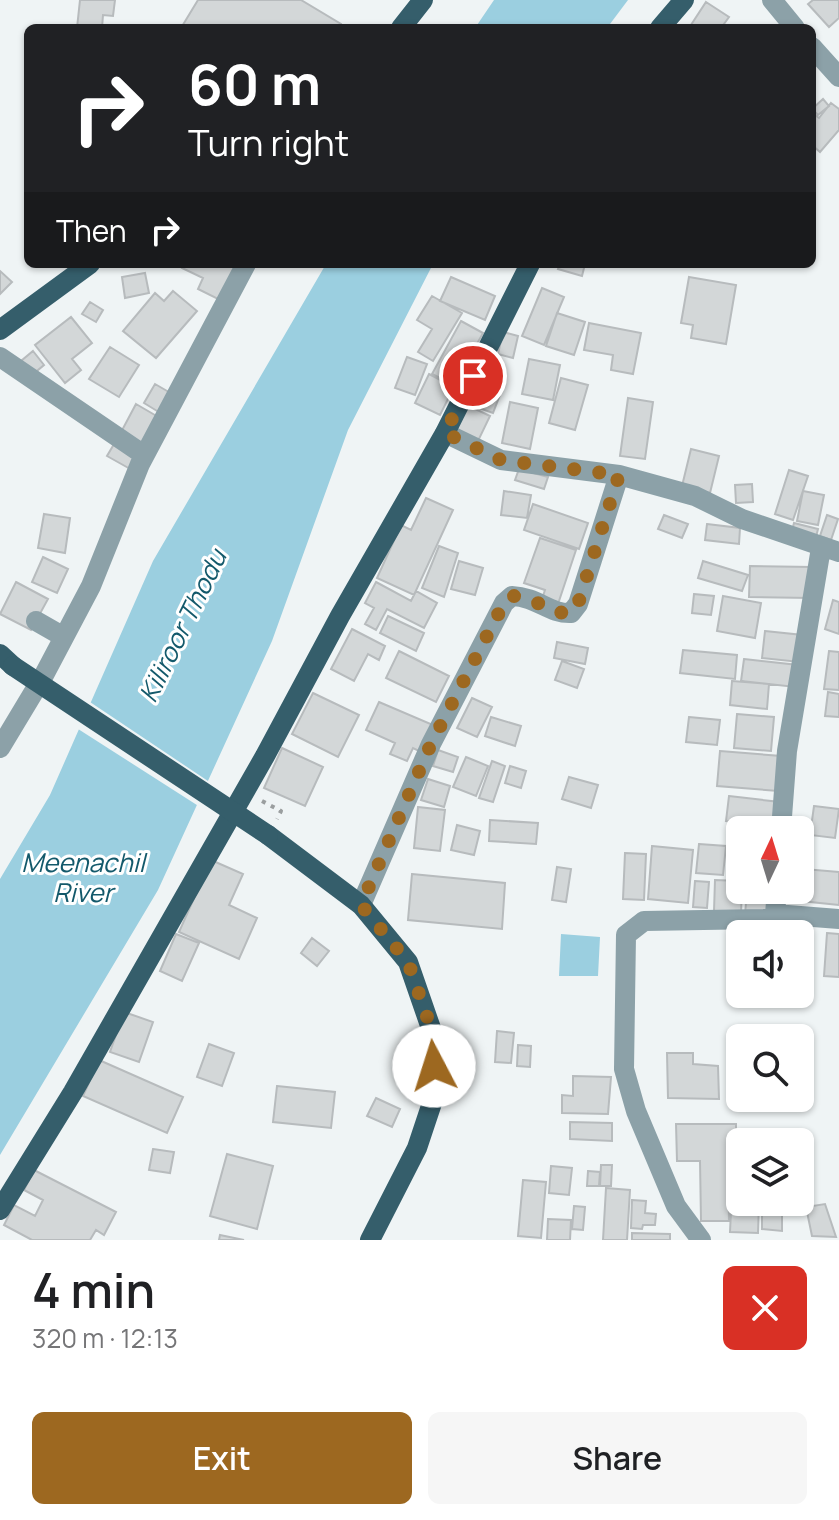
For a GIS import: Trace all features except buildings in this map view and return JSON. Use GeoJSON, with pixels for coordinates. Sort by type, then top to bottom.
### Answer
{"type":"FeatureCollection","features":[{"type":"Feature","properties":{"kind":"main road"},"geometry":{"type":"LineString","coordinates":[[404,24],[423,0]]}},
{"type":"Feature","properties":{"kind":"main road"},"geometry":{"type":"LineString","coordinates":[[663,24],[684,0]]}},
{"type":"Feature","properties":{"kind":"main road"},"geometry":{"type":"LineString","coordinates":[[0,330],[85,268]]}},
{"type":"Feature","properties":{"kind":"main road"},"geometry":{"type":"LineString","coordinates":[[0,1210],[73,1092],[230,820],[340,616],[445,433],[528,268]]}},
{"type":"Feature","properties":{"kind":"main road"},"geometry":{"type":"LineString","coordinates":[[7,660],[268,835],[361,905],[408,962],[434,1037],[435,1094],[417,1148],[370,1240]]}},
{"type":"Feature","properties":{"kind":"street"},"geometry":{"type":"LineString","coordinates":[[772,0],[792,24]]}},
{"type":"Feature","properties":{"kind":"street"},"geometry":{"type":"LineString","coordinates":[[816,51],[839,77]]}},
{"type":"Feature","properties":{"kind":"street"},"geometry":{"type":"LineString","coordinates":[[0,748],[91,586],[144,455],[244,268]]}},
{"type":"Feature","properties":{"kind":"street"},"geometry":{"type":"LineString","coordinates":[[0,357],[144,455]]}},
{"type":"Feature","properties":{"kind":"street"},"geometry":{"type":"LineString","coordinates":[[445,433],[501,460],[619,475],[695,496],[742,519],[830,550],[787,751],[782,816]]}},
{"type":"Feature","properties":{"kind":"street"},"geometry":{"type":"LineString","coordinates":[[361,905],[431,744],[504,603],[512,596],[529,597],[560,614],[571,613],[578,604],[619,475]]}},
{"type":"Feature","properties":{"kind":"street"},"geometry":{"type":"LineString","coordinates":[[36,621],[64,637]]}},
{"type":"Feature","properties":{"kind":"street"},"geometry":{"type":"LineString","coordinates":[[775,914],[776,904]]}},
{"type":"Feature","properties":{"kind":"street"},"geometry":{"type":"LineString","coordinates":[[701,1240],[676,1206],[636,1111],[624,1069],[626,935],[644,921],[755,920],[769,919],[775,914],[839,919]]}},
{"type":"Feature","properties":{"kind":"water"},"geometry":{"type":"Polygon","coordinates":[[[494,0],[628,0],[610,24],[478,24],[494,0]]]}},
{"type":"Feature","properties":{"kind":"water","name":"Meenachil River"},"geometry":{"type":"Polygon","coordinates":[[[324,268],[431,268],[348,430],[272,641],[158,890],[0,1155],[0,879],[50,795],[153,561],[324,268]]]}},
{"type":"Feature","properties":{"kind":"water"},"geometry":{"type":"Polygon","coordinates":[[[561,934],[600,937],[598,976],[559,976],[561,934]]]}},
{"type":"Feature","properties":{"kind":"pier"},"geometry":{"type":"Polygon","coordinates":[[[87,700],[211,783],[200,807],[75,727],[87,700]]]}},
{"type":"Feature","properties":{"kind":"route"},"geometry":{"type":"LineString","coordinates":[[434,1066],[434,1037],[408,962],[361,905],[431,744],[504,603],[512,596],[529,597],[560,614],[571,613],[578,604],[619,475],[501,460],[445,433],[473,376]]}},
{"type":"Feature","properties":{"kind":"water label","name":"Kiliroor Thodu"},"geometry":{"type":"Point","coordinates":[183,626]}}]}
